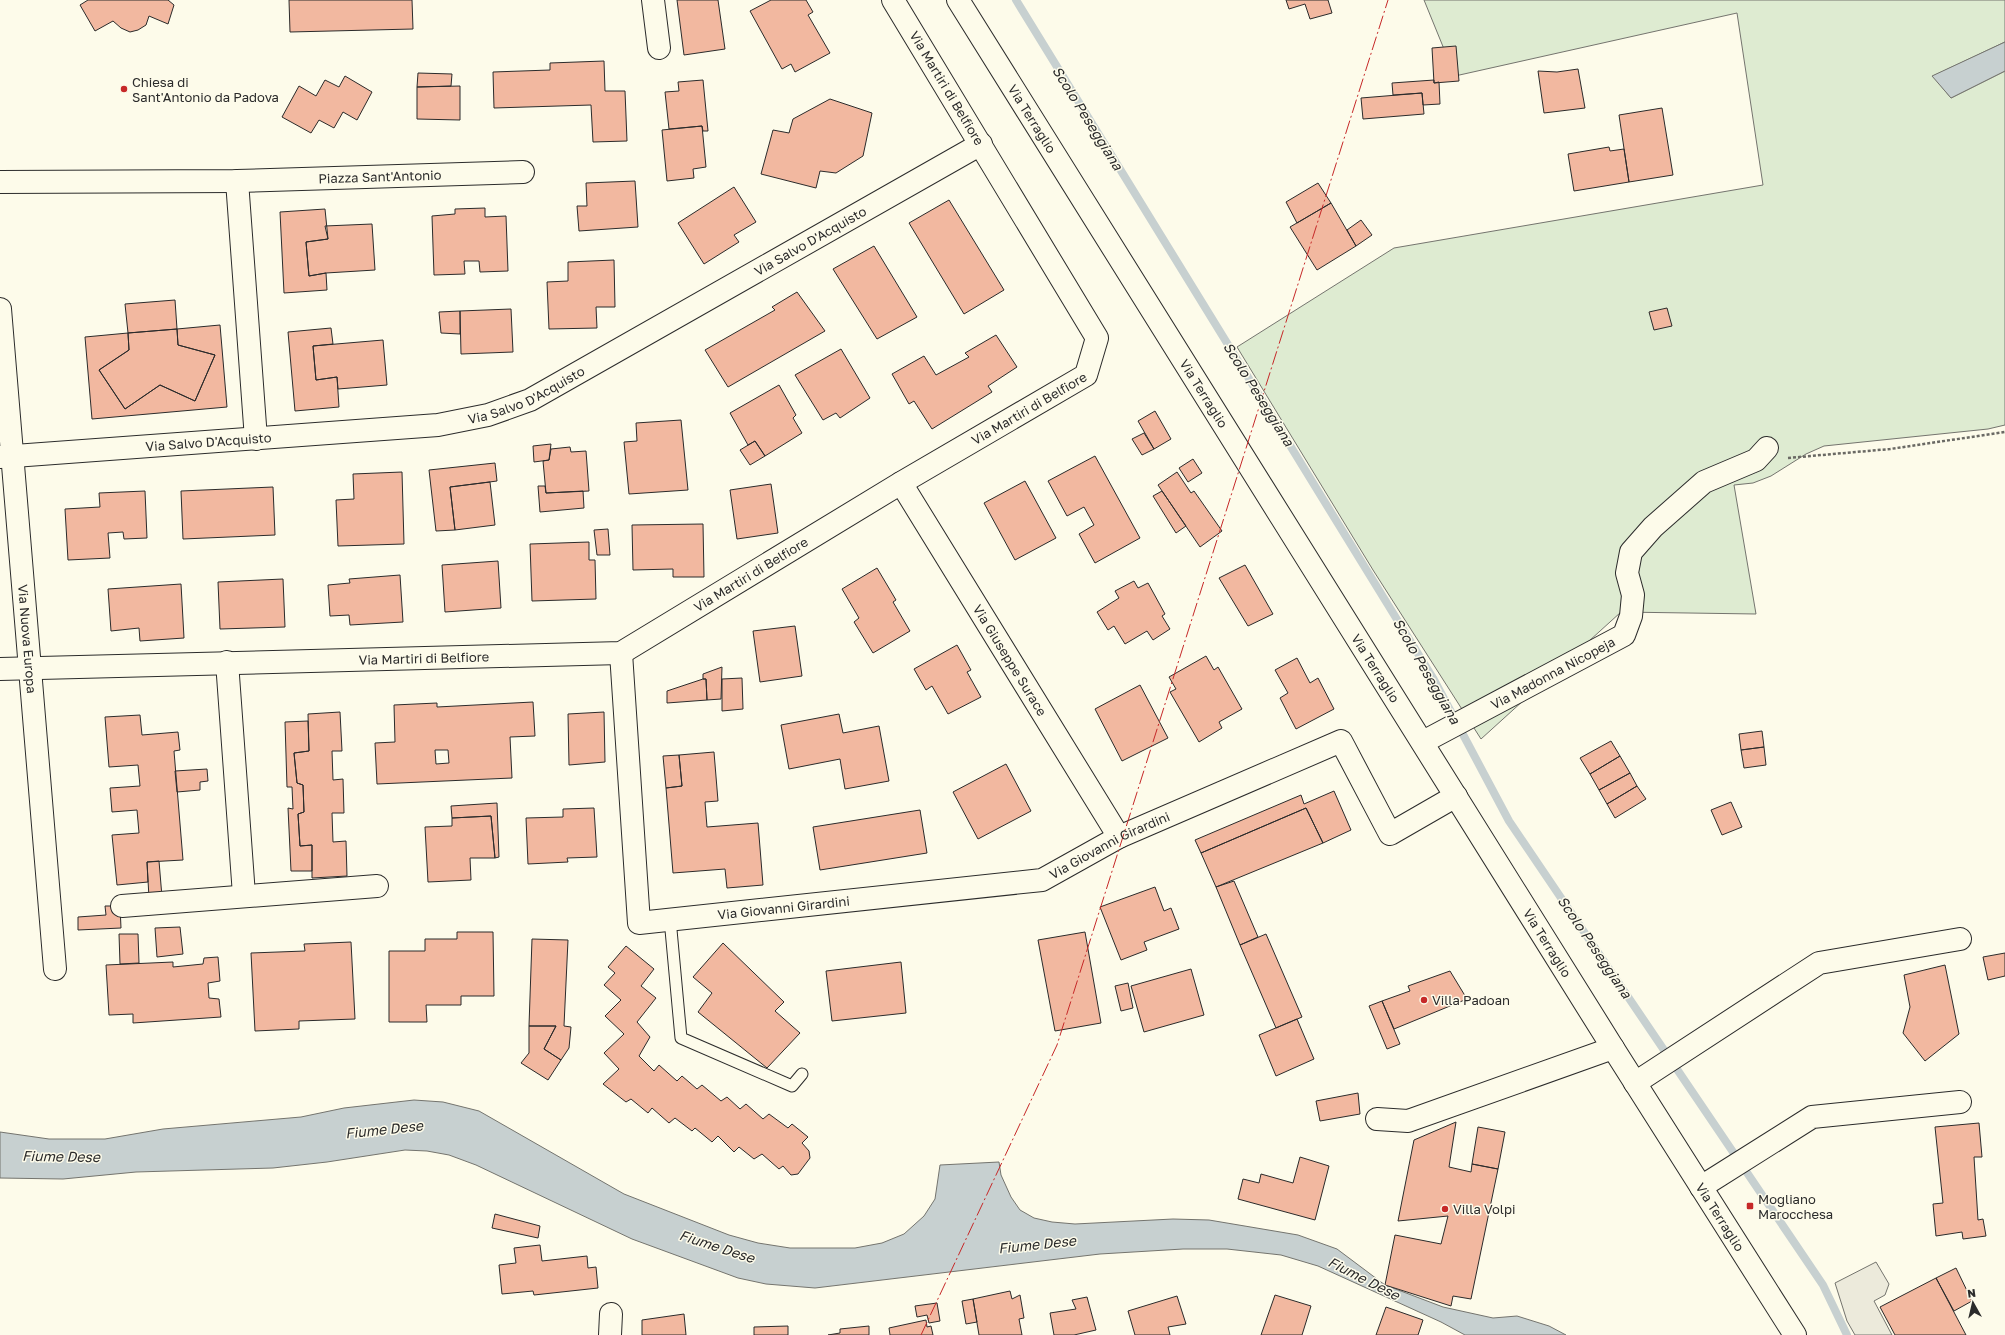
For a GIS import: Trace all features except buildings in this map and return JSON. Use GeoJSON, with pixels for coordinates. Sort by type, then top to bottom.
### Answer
{"type":"FeatureCollection","features":[{"type":"Feature","properties":{"kind":"street"},"geometry":{"type":"LineString","coordinates":[[653,0],[659,48]]}},
{"type":"Feature","properties":{"kind":"street","name":"Via Martiri di Belfiore"},"geometry":{"type":"LineString","coordinates":[[0,669],[30,667],[621,653],[900,483],[1086,375],[1097,338],[893,0]]}},
{"type":"Feature","properties":{"kind":"street","name":"Via Terraglio"},"geometry":{"type":"LineString","coordinates":[[958,0],[1613,1048],[1795,1335]]}},
{"type":"Feature","properties":{"kind":"street","name":"Via Salvo D'Acquisto"},"geometry":{"type":"LineString","coordinates":[[7,456],[438,425],[488,415],[530,400],[981,144]]}},
{"type":"Feature","properties":{"kind":"street","name":"Piazza Sant'Antonio"},"geometry":{"type":"LineString","coordinates":[[0,182],[237,181],[523,172]]}},
{"type":"Feature","properties":{"kind":"street"},"geometry":{"type":"LineString","coordinates":[[237,181],[256,439]]}},
{"type":"Feature","properties":{"kind":"street","name":"Via Nuova Europa"},"geometry":{"type":"LineString","coordinates":[[0,309],[7,456],[30,667],[55,969]]}},
{"type":"Feature","properties":{"kind":"street","name":"Via Madonna Nicopeja"},"geometry":{"type":"LineString","coordinates":[[1423,742],[1445,732],[1624,635],[1631,616],[1633,595],[1627,573],[1631,552],[1652,527],[1704,482],[1761,454]]}},
{"type":"Feature","properties":{"kind":"street","name":"Via Giuseppe Surace"},"geometry":{"type":"LineString","coordinates":[[900,483],[1119,837]]}},
{"type":"Feature","properties":{"kind":"street","name":"Via Giovanni Girardini"},"geometry":{"type":"LineString","coordinates":[[621,653],[639,922],[1042,880],[1119,837],[1341,741],[1390,834],[1456,796]]}},
{"type":"Feature","properties":{"kind":"street"},"geometry":{"type":"LineString","coordinates":[[227,662],[244,895]]}},
{"type":"Feature","properties":{"kind":"street"},"geometry":{"type":"LineString","coordinates":[[122,906],[244,895],[377,886]]}},
{"type":"Feature","properties":{"kind":"street"},"geometry":{"type":"LineString","coordinates":[[1635,1083],[1819,963],[1960,940]]}},
{"type":"Feature","properties":{"kind":"street"},"geometry":{"type":"LineString","coordinates":[[1377,1119],[1408,1120],[1613,1048]]}},
{"type":"Feature","properties":{"kind":"street"},"geometry":{"type":"LineString","coordinates":[[1701,1187],[1812,1117],[1960,1102]]}},
{"type":"Feature","properties":{"kind":"lane"},"geometry":{"type":"LineString","coordinates":[[670,919],[681,1038],[792,1086],[802,1074]]}},
{"type":"Feature","properties":{"kind":"path"},"geometry":{"type":"LineString","coordinates":[[1761,454],[1805,457],[1890,449],[2005,432]]}},
{"type":"Feature","properties":{"kind":"green space"},"geometry":{"type":"Polygon","coordinates":[[[1424,0],[2005,0],[2005,42],[1933,76],[1951,98],[2005,71],[2005,425],[1988,429],[1824,446],[1806,454],[1771,476],[1753,483],[1734,485],[1756,614],[1621,612],[1481,739],[1373,570],[1237,347],[1394,248],[1763,185],[1737,13],[1455,76],[1424,0]]]}},
{"type":"Feature","properties":{"kind":"shaded area"},"geometry":{"type":"Polygon","coordinates":[[[1876,1262],[1889,1284],[1885,1295],[1874,1301],[1892,1335],[1855,1335],[1847,1321],[1835,1283],[1876,1262]]]}},
{"type":"Feature","properties":{"kind":"water"},"geometry":{"type":"Polygon","coordinates":[[[2005,42],[2005,71],[1951,98],[1932,76],[2005,42]]]}},
{"type":"Feature","properties":{"kind":"water","name":"Fiume Dese"},"geometry":{"type":"Polygon","coordinates":[[[414,1100],[443,1102],[479,1111],[624,1194],[729,1235],[758,1243],[790,1248],[855,1248],[882,1243],[904,1234],[924,1216],[935,1199],[940,1165],[999,1162],[1001,1175],[1011,1197],[1020,1210],[1034,1218],[1052,1222],[1075,1224],[1173,1219],[1209,1220],[1298,1235],[1337,1249],[1385,1285],[1443,1307],[1493,1318],[1517,1316],[1549,1326],[1566,1335],[1465,1335],[1441,1322],[1318,1266],[1281,1255],[1227,1249],[1183,1249],[1100,1254],[815,1288],[766,1284],[738,1278],[632,1239],[476,1165],[449,1155],[427,1151],[405,1150],[327,1162],[273,1168],[136,1172],[63,1179],[0,1178],[0,1132],[49,1139],[105,1139],[163,1129],[301,1117],[344,1108],[414,1100]]]}},
{"type":"Feature","properties":{"kind":"waterway","name":"Scolo Peseggiana"},"geometry":{"type":"LineString","coordinates":[[1016,0],[1433,678],[1509,821],[1823,1285],[1847,1335]]}},
{"type":"Feature","properties":{"kind":"power"},"geometry":{"type":"LineString","coordinates":[[921,1335],[1057,1045],[1388,0]]}},
{"type":"Feature","properties":{"kind":"place","name":"Chiesa di Sant'Antonio da Padova"},"geometry":{"type":"Point","coordinates":[124,89]}},
{"type":"Feature","properties":{"kind":"place","name":"Villa Padoan"},"geometry":{"type":"Point","coordinates":[1424,1000]}},
{"type":"Feature","properties":{"kind":"place","name":"Mogliano Marocchesa"},"geometry":{"type":"Point","coordinates":[1750,1206]}},
{"type":"Feature","properties":{"kind":"place","name":"Villa Volpi"},"geometry":{"type":"Point","coordinates":[1445,1209]}}]}
